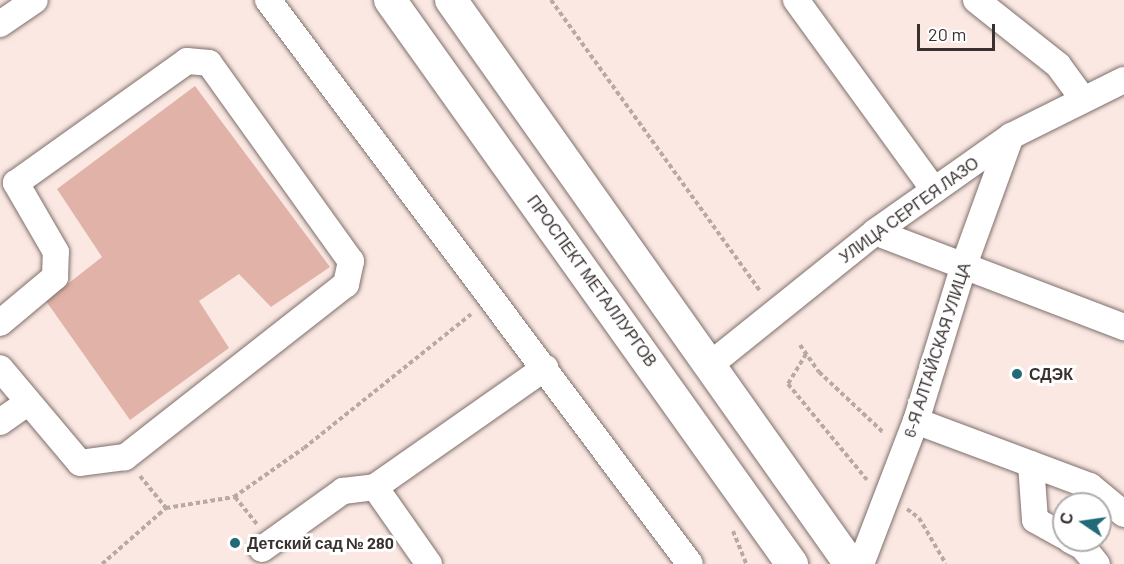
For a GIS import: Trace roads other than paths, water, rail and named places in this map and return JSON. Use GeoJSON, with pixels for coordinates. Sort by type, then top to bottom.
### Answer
{"type":"FeatureCollection","features":[{"type":"Feature","properties":{"kind":"main road","name":"ПРОСПЕКТ МЕТАЛЛУРГОВ"},"geometry":{"type":"LineString","coordinates":[[390,0],[792,564]]}},
{"type":"Feature","properties":{"kind":"main road"},"geometry":{"type":"LineString","coordinates":[[452,0],[850,564]]}},
{"type":"Feature","properties":{"kind":"main road"},"geometry":{"type":"LineString","coordinates":[[676,399],[711,364]]}},
{"type":"Feature","properties":{"kind":"street"},"geometry":{"type":"LineString","coordinates":[[0,24],[35,0]]}},
{"type":"Feature","properties":{"kind":"street"},"geometry":{"type":"LineString","coordinates":[[268,0],[690,564]]}},
{"type":"Feature","properties":{"kind":"street"},"geometry":{"type":"LineString","coordinates":[[796,0],[934,190]]}},
{"type":"Feature","properties":{"kind":"street"},"geometry":{"type":"LineString","coordinates":[[976,0],[1058,65],[1083,99]]}},
{"type":"Feature","properties":{"kind":"street"},"geometry":{"type":"LineString","coordinates":[[0,324],[55,277],[56,252],[16,183],[187,61],[209,63],[351,261],[346,284],[125,457],[80,463],[27,403],[0,368]]}},
{"type":"Feature","properties":{"kind":"street","name":"УЛИЦА СЕРГЕЯ ЛАЗО"},"geometry":{"type":"LineString","coordinates":[[711,364],[875,232],[1011,136],[1124,80]]}},
{"type":"Feature","properties":{"kind":"street","name":"6-Я АЛТАЙСКАЯ УЛИЦА"},"geometry":{"type":"LineString","coordinates":[[861,564],[916,421],[964,265],[1011,136]]}},
{"type":"Feature","properties":{"kind":"street"},"geometry":{"type":"LineString","coordinates":[[875,232],[1124,327]]}},
{"type":"Feature","properties":{"kind":"street"},"geometry":{"type":"LineString","coordinates":[[267,545],[343,491],[375,488],[545,368]]}},
{"type":"Feature","properties":{"kind":"street"},"geometry":{"type":"LineString","coordinates":[[0,422],[27,403]]}},
{"type":"Feature","properties":{"kind":"street"},"geometry":{"type":"LineString","coordinates":[[916,421],[1090,486],[1124,514]]}},
{"type":"Feature","properties":{"kind":"street"},"geometry":{"type":"LineString","coordinates":[[1031,464],[1035,520],[1052,529]]}},
{"type":"Feature","properties":{"kind":"street"},"geometry":{"type":"LineString","coordinates":[[375,488],[429,564]]}},
{"type":"Feature","properties":{"kind":"street"},"geometry":{"type":"LineString","coordinates":[[1086,552],[1097,564]]}},
{"type":"Feature","properties":{"kind":"place","name":"СДЭК"},"geometry":{"type":"Point","coordinates":[1017,374]}},
{"type":"Feature","properties":{"kind":"place","name":"Детский сад № 280"},"geometry":{"type":"Point","coordinates":[235,543]}}]}
